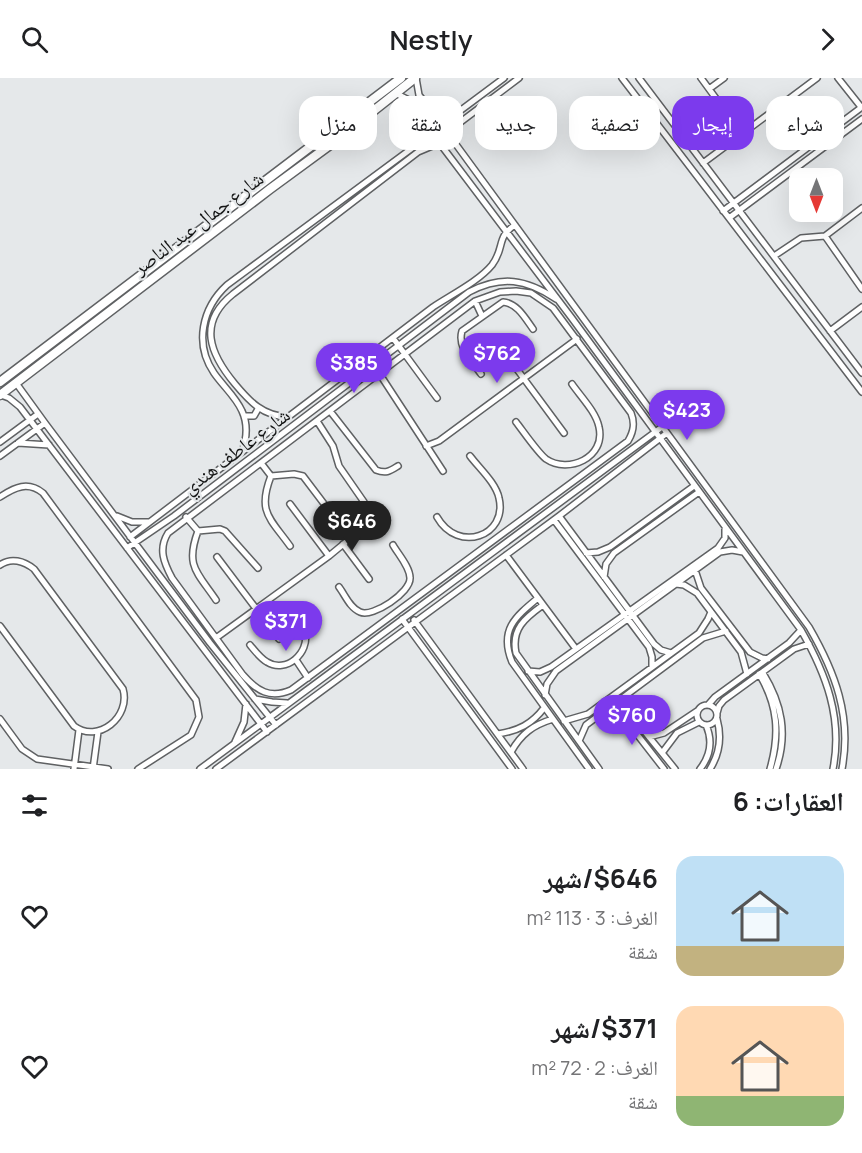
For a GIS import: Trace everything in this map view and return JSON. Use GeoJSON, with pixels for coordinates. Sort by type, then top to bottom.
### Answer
{"type":"FeatureCollection","features":[{"type":"Feature","properties":{"kind":"main road","name":"شارع جمال عبد الناصر"},"geometry":{"type":"LineString","coordinates":[[0,395],[401,78]]}},
{"type":"Feature","properties":{"kind":"main road","name":"شارع جمال عبد الناصر"},"geometry":{"type":"LineString","coordinates":[[267,186],[334,142],[416,78]]}},
{"type":"Feature","properties":{"kind":"main road","name":"شارع جمال عبد الناصر"},"geometry":{"type":"LineString","coordinates":[[0,382],[252,198]]}},
{"type":"Feature","properties":{"kind":"street"},"geometry":{"type":"LineString","coordinates":[[416,78],[420,96]]}},
{"type":"Feature","properties":{"kind":"street"},"geometry":{"type":"LineString","coordinates":[[463,109],[504,78]]}},
{"type":"Feature","properties":{"kind":"street"},"geometry":{"type":"LineString","coordinates":[[463,120],[519,78]]}},
{"type":"Feature","properties":{"kind":"street"},"geometry":{"type":"LineString","coordinates":[[622,78],[862,392]]}},
{"type":"Feature","properties":{"kind":"street"},"geometry":{"type":"LineString","coordinates":[[639,78],[862,373]]}},
{"type":"Feature","properties":{"kind":"street"},"geometry":{"type":"LineString","coordinates":[[701,78],[714,96]]}},
{"type":"Feature","properties":{"kind":"street"},"geometry":{"type":"LineString","coordinates":[[709,89],[724,78]]}},
{"type":"Feature","properties":{"kind":"street"},"geometry":{"type":"LineString","coordinates":[[754,125],[817,78]]}},
{"type":"Feature","properties":{"kind":"street"},"geometry":{"type":"LineString","coordinates":[[723,211],[862,107],[838,78]]}},
{"type":"Feature","properties":{"kind":"street"},"geometry":{"type":"LineString","coordinates":[[395,93],[401,96]]}},
{"type":"Feature","properties":{"kind":"street"},"geometry":{"type":"LineString","coordinates":[[729,218],[862,119]]}},
{"type":"Feature","properties":{"kind":"street"},"geometry":{"type":"LineString","coordinates":[[242,452],[246,436],[244,416],[212,369],[204,351],[204,324],[213,300],[227,285],[410,150]]}},
{"type":"Feature","properties":{"kind":"street"},"geometry":{"type":"LineString","coordinates":[[288,417],[258,409],[248,401],[223,370],[214,354],[212,330],[220,307],[233,294],[418,152],[424,150]]}},
{"type":"Feature","properties":{"kind":"street"},"geometry":{"type":"LineString","coordinates":[[443,150],[559,301],[801,630],[825,677],[835,714],[836,753],[833,769]]}},
{"type":"Feature","properties":{"kind":"street"},"geometry":{"type":"LineString","coordinates":[[460,150],[809,627],[825,655],[840,693],[844,713],[845,744],[842,769]]}},
{"type":"Feature","properties":{"kind":"street"},"geometry":{"type":"LineString","coordinates":[[703,162],[720,150]]}},
{"type":"Feature","properties":{"kind":"street"},"geometry":{"type":"LineString","coordinates":[[774,256],[801,238],[825,237],[862,208]]}},
{"type":"Feature","properties":{"kind":"street"},"geometry":{"type":"LineString","coordinates":[[506,231],[515,225]]}},
{"type":"Feature","properties":{"kind":"street","name":"شارع عاطف هندي"},"geometry":{"type":"LineString","coordinates":[[130,537],[393,338],[487,270],[496,258],[506,231]]}},
{"type":"Feature","properties":{"kind":"street"},"geometry":{"type":"LineString","coordinates":[[825,237],[862,288]]}},
{"type":"Feature","properties":{"kind":"street"},"geometry":{"type":"LineString","coordinates":[[855,278],[862,273]]}},
{"type":"Feature","properties":{"kind":"street","name":"شارع عاطف هندي"},"geometry":{"type":"LineString","coordinates":[[127,548],[181,511],[463,296],[490,284],[525,283],[537,287],[559,301]]}},
{"type":"Feature","properties":{"kind":"street"},"geometry":{"type":"LineString","coordinates":[[516,291],[531,293],[553,308],[631,413],[632,434],[628,441],[597,465],[308,678],[282,694],[262,692],[252,685],[172,578],[164,561],[165,538],[168,533],[475,301],[500,292],[516,291]]}},
{"type":"Feature","properties":{"kind":"street"},"geometry":{"type":"LineString","coordinates":[[559,301],[567,297]]}},
{"type":"Feature","properties":{"kind":"street"},"geometry":{"type":"LineString","coordinates":[[475,301],[482,316]]}},
{"type":"Feature","properties":{"kind":"street"},"geometry":{"type":"LineString","coordinates":[[482,374],[463,349],[460,337],[462,331],[499,304],[508,302],[516,307],[533,329]]}},
{"type":"Feature","properties":{"kind":"street"},"geometry":{"type":"LineString","coordinates":[[830,331],[862,307]]}},
{"type":"Feature","properties":{"kind":"street"},"geometry":{"type":"LineString","coordinates":[[393,338],[437,398]]}},
{"type":"Feature","properties":{"kind":"street"},"geometry":{"type":"LineString","coordinates":[[426,446],[439,441],[577,339]]}},
{"type":"Feature","properties":{"kind":"street"},"geometry":{"type":"LineString","coordinates":[[501,349],[564,433]]}},
{"type":"Feature","properties":{"kind":"street"},"geometry":{"type":"LineString","coordinates":[[379,373],[443,471]]}},
{"type":"Feature","properties":{"kind":"street"},"geometry":{"type":"LineString","coordinates":[[16,383],[130,537],[276,725]]}},
{"type":"Feature","properties":{"kind":"street"},"geometry":{"type":"LineString","coordinates":[[516,422],[546,459],[574,464],[591,456],[599,442],[597,419],[572,384]]}},
{"type":"Feature","properties":{"kind":"street"},"geometry":{"type":"LineString","coordinates":[[0,395],[16,403],[267,732]]}},
{"type":"Feature","properties":{"kind":"street"},"geometry":{"type":"LineString","coordinates":[[244,416],[254,416],[258,409]]}},
{"type":"Feature","properties":{"kind":"street"},"geometry":{"type":"LineString","coordinates":[[330,411],[376,470],[382,473],[389,472],[398,466]]}},
{"type":"Feature","properties":{"kind":"street"},"geometry":{"type":"LineString","coordinates":[[0,442],[38,414]]}},
{"type":"Feature","properties":{"kind":"street"},"geometry":{"type":"LineString","coordinates":[[216,638],[329,556],[362,526],[365,518],[364,502],[339,466],[333,446],[317,421]]}},
{"type":"Feature","properties":{"kind":"street"},"geometry":{"type":"LineString","coordinates":[[0,456],[45,423]]}},
{"type":"Feature","properties":{"kind":"street"},"geometry":{"type":"LineString","coordinates":[[200,769],[662,427]]}},
{"type":"Feature","properties":{"kind":"street"},"geometry":{"type":"LineString","coordinates":[[216,769],[556,518],[667,433]]}},
{"type":"Feature","properties":{"kind":"street"},"geometry":{"type":"LineString","coordinates":[[18,443],[49,445]]}},
{"type":"Feature","properties":{"kind":"street"},"geometry":{"type":"LineString","coordinates":[[436,517],[448,532],[457,537],[466,538],[485,533],[491,528],[499,514],[500,499],[497,491],[470,456]]}},
{"type":"Feature","properties":{"kind":"street"},"geometry":{"type":"LineString","coordinates":[[591,456],[597,465]]}},
{"type":"Feature","properties":{"kind":"street"},"geometry":{"type":"LineString","coordinates":[[261,463],[271,476]]}},
{"type":"Feature","properties":{"kind":"street"},"geometry":{"type":"LineString","coordinates":[[271,476],[294,474],[303,476],[332,513]]}},
{"type":"Feature","properties":{"kind":"street"},"geometry":{"type":"LineString","coordinates":[[271,476],[264,495],[265,510],[290,546]]}},
{"type":"Feature","properties":{"kind":"street"},"geometry":{"type":"LineString","coordinates":[[0,497],[14,488],[24,486],[35,488],[43,493],[196,700],[199,717],[191,735],[138,769]]}},
{"type":"Feature","properties":{"kind":"street"},"geometry":{"type":"LineString","coordinates":[[586,553],[598,552],[610,547],[694,486]]}},
{"type":"Feature","properties":{"kind":"street"},"geometry":{"type":"LineString","coordinates":[[604,577],[606,564],[614,552],[699,492]]}},
{"type":"Feature","properties":{"kind":"street"},"geometry":{"type":"LineString","coordinates":[[290,504],[329,556]]}},
{"type":"Feature","properties":{"kind":"street"},"geometry":{"type":"LineString","coordinates":[[181,511],[198,531]]}},
{"type":"Feature","properties":{"kind":"street"},"geometry":{"type":"LineString","coordinates":[[114,515],[132,522],[150,521]]}},
{"type":"Feature","properties":{"kind":"street"},"geometry":{"type":"LineString","coordinates":[[556,518],[604,577],[649,646],[652,667]]}},
{"type":"Feature","properties":{"kind":"street"},"geometry":{"type":"LineString","coordinates":[[556,518],[629,615],[657,648],[671,653]]}},
{"type":"Feature","properties":{"kind":"street"},"geometry":{"type":"LineString","coordinates":[[545,695],[547,684],[556,671],[718,548],[725,538],[724,527]]}},
{"type":"Feature","properties":{"kind":"street"},"geometry":{"type":"LineString","coordinates":[[142,528],[142,534],[146,535]]}},
{"type":"Feature","properties":{"kind":"street"},"geometry":{"type":"LineString","coordinates":[[198,531],[220,529],[225,531],[258,568]]}},
{"type":"Feature","properties":{"kind":"street"},"geometry":{"type":"LineString","coordinates":[[198,531],[191,559],[193,566],[216,600]]}},
{"type":"Feature","properties":{"kind":"street"},"geometry":{"type":"LineString","coordinates":[[485,533],[492,542]]}},
{"type":"Feature","properties":{"kind":"street"},"geometry":{"type":"LineString","coordinates":[[343,544],[369,579]]}},
{"type":"Feature","properties":{"kind":"street"},"geometry":{"type":"LineString","coordinates":[[339,587],[353,607],[362,613],[373,613],[390,602],[408,587],[410,579],[408,570],[393,545]]}},
{"type":"Feature","properties":{"kind":"street"},"geometry":{"type":"LineString","coordinates":[[528,671],[546,670],[720,552],[732,550],[743,552]]}},
{"type":"Feature","properties":{"kind":"street"},"geometry":{"type":"LineString","coordinates":[[506,555],[576,649]]}},
{"type":"Feature","properties":{"kind":"street"},"geometry":{"type":"LineString","coordinates":[[216,557],[279,639]]}},
{"type":"Feature","properties":{"kind":"street"},"geometry":{"type":"LineString","coordinates":[[0,626],[70,722],[79,730],[98,732],[118,719],[125,705],[123,689],[34,569],[20,561],[1,561]]}},
{"type":"Feature","properties":{"kind":"street"},"geometry":{"type":"LineString","coordinates":[[695,570],[701,588],[750,652],[768,659]]}},
{"type":"Feature","properties":{"kind":"street"},"geometry":{"type":"LineString","coordinates":[[676,584],[691,588],[697,593],[741,652],[747,674]]}},
{"type":"Feature","properties":{"kind":"street"},"geometry":{"type":"LineString","coordinates":[[538,598],[518,614],[512,623],[507,643],[512,662],[589,769]]}},
{"type":"Feature","properties":{"kind":"street"},"geometry":{"type":"LineString","coordinates":[[390,602],[398,611]]}},
{"type":"Feature","properties":{"kind":"street"},"geometry":{"type":"LineString","coordinates":[[543,604],[520,624],[515,638],[516,653],[599,769]]}},
{"type":"Feature","properties":{"kind":"street"},"geometry":{"type":"LineString","coordinates":[[564,720],[588,714],[699,633],[711,612]]}},
{"type":"Feature","properties":{"kind":"street"},"geometry":{"type":"LineString","coordinates":[[410,614],[523,769]]}},
{"type":"Feature","properties":{"kind":"street"},"geometry":{"type":"LineString","coordinates":[[250,645],[265,662],[271,664],[284,665],[296,660],[305,647],[306,640],[303,625],[296,616]]}},
{"type":"Feature","properties":{"kind":"street"},"geometry":{"type":"LineString","coordinates":[[402,620],[512,769]]}},
{"type":"Feature","properties":{"kind":"street"},"geometry":{"type":"LineString","coordinates":[[649,737],[664,734],[703,706],[708,705],[715,697],[789,643],[801,630]]}},
{"type":"Feature","properties":{"kind":"street"},"geometry":{"type":"LineString","coordinates":[[579,741],[586,726],[609,708],[703,638],[726,631]]}},
{"type":"Feature","properties":{"kind":"street"},"geometry":{"type":"LineString","coordinates":[[662,753],[677,733],[699,722],[706,725],[713,723],[719,706],[724,700],[794,649],[809,644]]}},
{"type":"Feature","properties":{"kind":"street"},"geometry":{"type":"LineString","coordinates":[[296,660],[308,678]]}},
{"type":"Feature","properties":{"kind":"street"},"geometry":{"type":"LineString","coordinates":[[761,673],[770,692],[775,717],[774,748],[770,769]]}},
{"type":"Feature","properties":{"kind":"street"},"geometry":{"type":"LineString","coordinates":[[761,673],[774,691],[783,719],[782,750],[776,769]]}},
{"type":"Feature","properties":{"kind":"street"},"geometry":{"type":"LineString","coordinates":[[627,695],[632,716],[675,769]]}},
{"type":"Feature","properties":{"kind":"street"},"geometry":{"type":"LineString","coordinates":[[254,699],[289,703]]}},
{"type":"Feature","properties":{"kind":"street"},"geometry":{"type":"LineString","coordinates":[[234,744],[242,728],[246,704]]}},
{"type":"Feature","properties":{"kind":"street"},"geometry":{"type":"LineString","coordinates":[[708,705],[715,709],[720,742],[717,757],[710,769]]}},
{"type":"Feature","properties":{"kind":"street"},"geometry":{"type":"LineString","coordinates":[[498,734],[520,729],[544,708]]}},
{"type":"Feature","properties":{"kind":"street"},"geometry":{"type":"LineString","coordinates":[[609,708],[622,715],[664,769]]}},
{"type":"Feature","properties":{"kind":"street"},"geometry":{"type":"LineString","coordinates":[[697,711],[699,722]]}},
{"type":"Feature","properties":{"kind":"street"},"geometry":{"type":"LineString","coordinates":[[0,719],[22,749],[32,756],[74,767],[108,769]]}},
{"type":"Feature","properties":{"kind":"street"},"geometry":{"type":"LineString","coordinates":[[512,752],[524,734],[542,722],[553,719]]}},
{"type":"Feature","properties":{"kind":"street"},"geometry":{"type":"LineString","coordinates":[[700,769],[710,751],[710,738],[706,725]]}},
{"type":"Feature","properties":{"kind":"street"},"geometry":{"type":"LineString","coordinates":[[74,767],[79,730]]}},
{"type":"Feature","properties":{"kind":"street"},"geometry":{"type":"LineString","coordinates":[[93,768],[98,732]]}}]}
